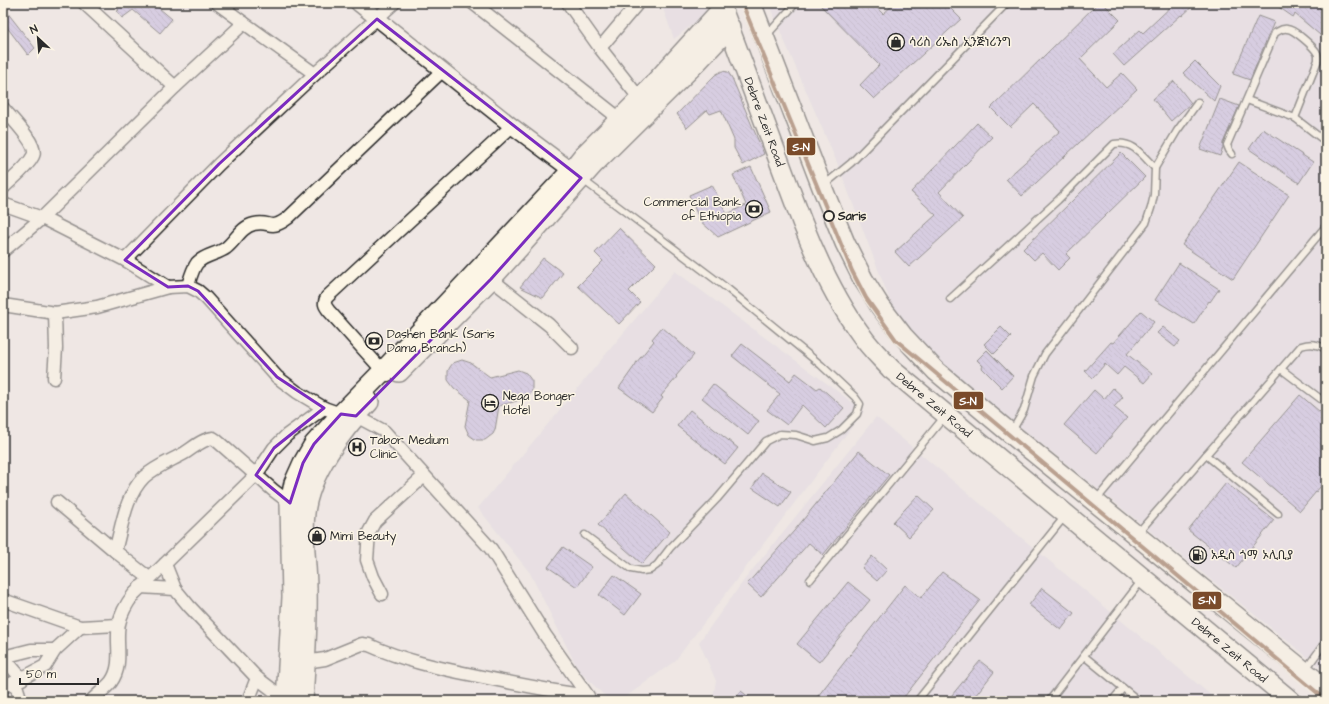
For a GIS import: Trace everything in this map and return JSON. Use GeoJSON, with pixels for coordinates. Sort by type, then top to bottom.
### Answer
{"type":"FeatureCollection","features":[{"type":"Feature","properties":{"kind":"main road"},"geometry":{"type":"LineString","coordinates":[[751,3],[845,243],[863,279],[880,306],[903,336],[936,371],[1010,433],[1326,690]]}},
{"type":"Feature","properties":{"kind":"main road"},"geometry":{"type":"LineString","coordinates":[[292,701],[290,503],[294,483],[314,444],[340,413],[388,375],[491,279],[576,175],[582,157],[640,99],[721,6]]}},
{"type":"Feature","properties":{"kind":"main road","name":"Debre Zeit Road"},"geometry":{"type":"LineString","coordinates":[[721,6],[816,257],[838,300],[863,337],[891,369],[1290,701]]}},
{"type":"Feature","properties":{"kind":"main road"},"geometry":{"type":"LineString","coordinates":[[388,375],[576,175],[698,61],[730,27]]}},
{"type":"Feature","properties":{"kind":"main road"},"geometry":{"type":"LineString","coordinates":[[292,701],[305,662],[307,590],[304,528],[308,494],[340,413]]}},
{"type":"Feature","properties":{"kind":"street"},"geometry":{"type":"LineString","coordinates":[[84,3],[176,87]]}},
{"type":"Feature","properties":{"kind":"street"},"geometry":{"type":"LineString","coordinates":[[217,3],[315,74]]}},
{"type":"Feature","properties":{"kind":"street"},"geometry":{"type":"LineString","coordinates":[[358,3],[442,71],[576,175]]}},
{"type":"Feature","properties":{"kind":"street"},"geometry":{"type":"LineString","coordinates":[[125,260],[219,164],[315,74],[394,3]]}},
{"type":"Feature","properties":{"kind":"street"},"geometry":{"type":"LineString","coordinates":[[473,3],[620,119]]}},
{"type":"Feature","properties":{"kind":"street"},"geometry":{"type":"LineString","coordinates":[[568,3],[600,48],[640,99]]}},
{"type":"Feature","properties":{"kind":"street"},"geometry":{"type":"LineString","coordinates":[[600,48],[638,3]]}},
{"type":"Feature","properties":{"kind":"street"},"geometry":{"type":"LineString","coordinates":[[3,251],[42,218],[244,23]]}},
{"type":"Feature","properties":{"kind":"street"},"geometry":{"type":"LineString","coordinates":[[188,286],[198,262],[226,248],[246,228],[254,224],[272,226],[279,224],[288,218],[442,71]]}},
{"type":"Feature","properties":{"kind":"street"},"geometry":{"type":"LineString","coordinates":[[3,108],[35,149],[34,156],[27,165],[3,188]]}},
{"type":"Feature","properties":{"kind":"street"},"geometry":{"type":"LineString","coordinates":[[388,375],[329,311],[325,306],[324,301],[512,126]]}},
{"type":"Feature","properties":{"kind":"street"},"geometry":{"type":"LineString","coordinates":[[3,204],[42,218],[125,260],[168,287]]}},
{"type":"Feature","properties":{"kind":"street"},"geometry":{"type":"LineString","coordinates":[[491,279],[549,325],[572,348]]}},
{"type":"Feature","properties":{"kind":"street"},"geometry":{"type":"LineString","coordinates":[[3,305],[55,313],[97,307],[168,287],[188,286],[198,291],[277,377],[297,392],[340,413],[375,426],[384,432],[470,524],[491,549],[544,635],[591,698]]}},
{"type":"Feature","properties":{"kind":"street"},"geometry":{"type":"LineString","coordinates":[[54,378],[56,348],[55,313]]}},
{"type":"Feature","properties":{"kind":"street"},"geometry":{"type":"LineString","coordinates":[[91,701],[111,681],[117,668],[119,652],[118,625],[128,601],[140,587],[256,475],[274,448],[287,435],[340,413]]}},
{"type":"Feature","properties":{"kind":"street"},"geometry":{"type":"LineString","coordinates":[[115,551],[126,510],[135,488],[144,477],[154,470],[187,452],[205,440],[213,438],[216,440],[290,503]]}},
{"type":"Feature","properties":{"kind":"street"},"geometry":{"type":"LineString","coordinates":[[382,594],[373,577],[367,560],[369,532],[375,521],[424,476]]}},
{"type":"Feature","properties":{"kind":"street"},"geometry":{"type":"LineString","coordinates":[[57,502],[149,578]]}},
{"type":"Feature","properties":{"kind":"street"},"geometry":{"type":"LineString","coordinates":[[165,564],[175,589],[189,606],[257,678],[292,701]]}},
{"type":"Feature","properties":{"kind":"street"},"geometry":{"type":"LineString","coordinates":[[140,587],[175,589]]}},
{"type":"Feature","properties":{"kind":"street"},"geometry":{"type":"LineString","coordinates":[[3,600],[80,627],[118,625]]}},
{"type":"Feature","properties":{"kind":"street"},"geometry":{"type":"LineString","coordinates":[[10,684],[45,666],[55,650],[80,627]]}},
{"type":"Feature","properties":{"kind":"street"},"geometry":{"type":"LineString","coordinates":[[305,662],[325,659],[362,644],[369,645],[413,662],[451,671],[591,698]]}},
{"type":"Feature","properties":{"kind":"street"},"geometry":{"type":"LineString","coordinates":[[21,701],[10,684],[3,657],[31,650],[55,650]]}},
{"type":"Feature","properties":{"kind":"street"},"geometry":{"type":"LineString","coordinates":[[248,701],[257,678]]}},
{"type":"Feature","properties":{"kind":"lane"},"geometry":{"type":"LineString","coordinates":[[764,38],[796,3]]}},
{"type":"Feature","properties":{"kind":"lane"},"geometry":{"type":"LineString","coordinates":[[822,187],[851,163],[1007,3]]}},
{"type":"Feature","properties":{"kind":"lane"},"geometry":{"type":"LineString","coordinates":[[1232,154],[1228,145],[1275,33],[1286,28],[1292,30],[1313,47],[1318,54],[1318,60],[1295,118]]}},
{"type":"Feature","properties":{"kind":"lane"},"geometry":{"type":"LineString","coordinates":[[1247,100],[1295,118],[1326,142]]}},
{"type":"Feature","properties":{"kind":"lane"},"geometry":{"type":"LineString","coordinates":[[1010,433],[1024,410],[1034,376],[1045,354],[1146,223],[1154,195],[1155,168],[1198,102]]}},
{"type":"Feature","properties":{"kind":"lane"},"geometry":{"type":"LineString","coordinates":[[950,299],[1058,200],[1114,144],[1123,143],[1134,147],[1155,168]]}},
{"type":"Feature","properties":{"kind":"lane"},"geometry":{"type":"LineString","coordinates":[[576,175],[734,294],[820,365],[855,397],[860,404],[857,414],[841,430],[828,438],[815,441],[796,435],[780,434],[766,441],[717,499],[670,548],[657,565],[650,570],[642,571],[631,569],[585,535]]}},
{"type":"Feature","properties":{"kind":"lane"},"geometry":{"type":"LineString","coordinates":[[1095,502],[1326,226]]}},
{"type":"Feature","properties":{"kind":"lane"},"geometry":{"type":"LineString","coordinates":[[1136,535],[1301,346],[1309,343],[1326,349]]}},
{"type":"Feature","properties":{"kind":"lane"},"geometry":{"type":"LineString","coordinates":[[1281,369],[1326,403]]}},
{"type":"Feature","properties":{"kind":"lane"},"geometry":{"type":"LineString","coordinates":[[810,580],[945,415]]}},
{"type":"Feature","properties":{"kind":"lane"},"geometry":{"type":"LineString","coordinates":[[1206,455],[1278,514]]}},
{"type":"Feature","properties":{"kind":"lane"},"geometry":{"type":"LineString","coordinates":[[917,701],[1066,515]]}},
{"type":"Feature","properties":{"kind":"lane"},"geometry":{"type":"LineString","coordinates":[[1049,701],[1143,579]]}},
{"type":"Feature","properties":{"kind":"lane"},"geometry":{"type":"LineString","coordinates":[[1304,672],[1326,641]]}},
{"type":"Feature","properties":{"kind":"lane"},"geometry":{"type":"LineString","coordinates":[[1084,656],[1139,701]]}},
{"type":"Feature","properties":{"kind":"lane"},"geometry":{"type":"LineString","coordinates":[[1112,701],[1123,688]]}},
{"type":"Feature","properties":{"kind":"highlighted area"},"geometry":{"type":"Polygon","coordinates":[[[377,19],[581,178],[491,279],[356,416],[341,414],[314,444],[303,463],[290,503],[256,475],[274,448],[324,408],[277,377],[198,291],[188,286],[168,287],[125,260],[219,164],[377,19]]]}},
{"type":"Feature","properties":{"kind":"shaded area"},"geometry":{"type":"Polygon","coordinates":[[[661,3],[703,3],[707,13],[674,39],[661,3]]]}},
{"type":"Feature","properties":{"kind":"shaded area"},"geometry":{"type":"Polygon","coordinates":[[[768,3],[1326,3],[1326,672],[902,332],[838,165],[768,3]]]}},
{"type":"Feature","properties":{"kind":"shaded area"},"geometry":{"type":"Polygon","coordinates":[[[675,271],[864,411],[675,661],[620,701],[610,701],[579,671],[530,573],[478,508],[675,271]]]}},
{"type":"Feature","properties":{"kind":"shaded area"},"geometry":{"type":"Polygon","coordinates":[[[876,417],[1218,701],[712,701],[716,681],[699,642],[745,579],[876,417]]]}},
{"type":"Feature","properties":{"kind":"building"},"geometry":{"type":"Polygon","coordinates":[[[112,3],[153,3],[172,19],[160,33],[133,10],[122,18],[117,11],[119,10],[112,3]]]}},
{"type":"Feature","properties":{"kind":"building","name":"ሳሪስ ሪኤስ ኢንጅነሪንግ"},"geometry":{"type":"Polygon","coordinates":[[[818,3],[872,3],[883,14],[895,3],[945,3],[961,19],[874,99],[860,85],[879,65],[818,3]]]}},
{"type":"Feature","properties":{"kind":"building"},"geometry":{"type":"Polygon","coordinates":[[[1098,3],[1103,3],[1120,20],[1080,59],[1106,87],[1122,73],[1137,89],[1022,196],[1006,179],[1060,131],[1034,104],[1010,127],[991,108],[1098,3]]]}},
{"type":"Feature","properties":{"kind":"building"},"geometry":{"type":"Polygon","coordinates":[[[1175,3],[1196,3],[1124,66],[1113,54],[1140,30],[1143,33],[1175,3]]]}},
{"type":"Feature","properties":{"kind":"building"},"geometry":{"type":"Polygon","coordinates":[[[1273,3],[1314,3],[1326,13],[1326,40],[1295,14],[1293,17],[1273,3]]]}},
{"type":"Feature","properties":{"kind":"building"},"geometry":{"type":"Polygon","coordinates":[[[3,7],[35,48],[28,55],[3,22],[3,7]]]}},
{"type":"Feature","properties":{"kind":"building"},"geometry":{"type":"Polygon","coordinates":[[[1258,16],[1274,22],[1250,80],[1233,74],[1258,16]]]}},
{"type":"Feature","properties":{"kind":"building"},"geometry":{"type":"Polygon","coordinates":[[[1195,61],[1220,86],[1214,101],[1183,73],[1195,61]]]}},
{"type":"Feature","properties":{"kind":"building"},"geometry":{"type":"Polygon","coordinates":[[[722,71],[728,72],[732,78],[764,154],[743,165],[734,148],[734,140],[721,110],[710,114],[707,110],[687,128],[677,114],[715,75],[722,71]]]}},
{"type":"Feature","properties":{"kind":"building"},"geometry":{"type":"Polygon","coordinates":[[[1174,81],[1191,103],[1171,121],[1153,99],[1174,81]]]}},
{"type":"Feature","properties":{"kind":"building"},"geometry":{"type":"Polygon","coordinates":[[[1220,99],[1239,106],[1223,143],[1220,156],[1200,149],[1220,99]]]}},
{"type":"Feature","properties":{"kind":"building"},"geometry":{"type":"Polygon","coordinates":[[[977,123],[992,137],[939,192],[963,218],[909,267],[895,252],[936,215],[911,192],[977,123]]]}},
{"type":"Feature","properties":{"kind":"building"},"geometry":{"type":"Polygon","coordinates":[[[1263,129],[1313,162],[1299,183],[1249,149],[1263,129]]]}},
{"type":"Feature","properties":{"kind":"building"},"geometry":{"type":"Polygon","coordinates":[[[1121,153],[1145,177],[1066,254],[1070,258],[1058,270],[1042,253],[1034,260],[1023,249],[1121,153]]]}},
{"type":"Feature","properties":{"kind":"building"},"geometry":{"type":"Polygon","coordinates":[[[1239,162],[1289,195],[1233,279],[1182,245],[1239,162]]]}},
{"type":"Feature","properties":{"kind":"building"},"geometry":{"type":"Polygon","coordinates":[[[751,167],[771,212],[718,237],[700,221],[689,195],[712,185],[727,214],[746,205],[733,175],[751,167]]]}},
{"type":"Feature","properties":{"kind":"building"},"geometry":{"type":"Polygon","coordinates":[[[619,228],[656,264],[629,291],[640,302],[619,324],[578,286],[603,261],[595,253],[619,228]]]}},
{"type":"Feature","properties":{"kind":"building"},"geometry":{"type":"Polygon","coordinates":[[[543,258],[563,273],[543,298],[520,287],[543,258]]]}},
{"type":"Feature","properties":{"kind":"building"},"geometry":{"type":"Polygon","coordinates":[[[1179,263],[1219,289],[1194,324],[1155,300],[1179,263]]]}},
{"type":"Feature","properties":{"kind":"building"},"geometry":{"type":"Polygon","coordinates":[[[1141,311],[1154,322],[1127,354],[1152,374],[1144,383],[1124,367],[1117,375],[1105,364],[1093,378],[1085,371],[1111,342],[1113,343],[1141,311]]]}},
{"type":"Feature","properties":{"kind":"building"},"geometry":{"type":"Polygon","coordinates":[[[662,327],[694,355],[661,396],[663,398],[652,412],[619,388],[636,363],[654,341],[652,339],[662,327]]]}},
{"type":"Feature","properties":{"kind":"building"},"geometry":{"type":"Polygon","coordinates":[[[1001,327],[1011,337],[994,354],[984,344],[1001,327]]]}},
{"type":"Feature","properties":{"kind":"building"},"geometry":{"type":"Polygon","coordinates":[[[1163,327],[1180,341],[1175,347],[1157,333],[1163,327]]]}},
{"type":"Feature","properties":{"kind":"building"},"geometry":{"type":"Polygon","coordinates":[[[742,344],[790,381],[796,373],[817,389],[820,387],[844,408],[826,428],[802,405],[787,425],[767,410],[780,394],[732,356],[742,344]]]}},
{"type":"Feature","properties":{"kind":"building"},"geometry":{"type":"Polygon","coordinates":[[[987,350],[1013,376],[1002,388],[982,368],[983,366],[977,360],[987,350]]]}},
{"type":"Feature","properties":{"kind":"building","name":"Nega Bonger Hotel"},"geometry":{"type":"Polygon","coordinates":[[[462,360],[471,363],[490,377],[518,370],[526,373],[532,381],[532,390],[527,398],[499,406],[495,430],[493,434],[485,440],[476,440],[469,435],[465,426],[470,400],[454,388],[448,380],[448,371],[450,367],[453,363],[462,360]]]}},
{"type":"Feature","properties":{"kind":"building"},"geometry":{"type":"Polygon","coordinates":[[[713,384],[759,421],[748,435],[702,398],[713,384]]]}},
{"type":"Feature","properties":{"kind":"building"},"geometry":{"type":"Polygon","coordinates":[[[1113,388],[1123,397],[1114,407],[1127,418],[1097,453],[1064,425],[1094,390],[1104,399],[1113,388]]]}},
{"type":"Feature","properties":{"kind":"building"},"geometry":{"type":"Polygon","coordinates":[[[1300,395],[1326,417],[1326,480],[1300,511],[1242,462],[1300,395]]]}},
{"type":"Feature","properties":{"kind":"building"},"geometry":{"type":"Polygon","coordinates":[[[690,410],[738,448],[725,464],[677,426],[690,410]]]}},
{"type":"Feature","properties":{"kind":"building"},"geometry":{"type":"Polygon","coordinates":[[[859,451],[889,475],[823,555],[809,543],[761,597],[747,584],[794,531],[859,451]]]}},
{"type":"Feature","properties":{"kind":"building"},"geometry":{"type":"Polygon","coordinates":[[[762,473],[791,492],[780,507],[752,488],[762,473]]]}},
{"type":"Feature","properties":{"kind":"building"},"geometry":{"type":"Polygon","coordinates":[[[1226,483],[1274,520],[1236,568],[1188,530],[1226,483]]]}},
{"type":"Feature","properties":{"kind":"building"},"geometry":{"type":"Polygon","coordinates":[[[626,493],[670,532],[642,564],[598,525],[626,493]]]}},
{"type":"Feature","properties":{"kind":"building"},"geometry":{"type":"Polygon","coordinates":[[[918,495],[934,510],[909,537],[893,522],[918,495]]]}},
{"type":"Feature","properties":{"kind":"building"},"geometry":{"type":"Polygon","coordinates":[[[563,547],[592,567],[577,587],[548,567],[563,547]]]}},
{"type":"Feature","properties":{"kind":"building"},"geometry":{"type":"Polygon","coordinates":[[[872,556],[887,570],[877,581],[862,568],[872,556]]]}},
{"type":"Feature","properties":{"kind":"building"},"geometry":{"type":"Polygon","coordinates":[[[942,572],[980,600],[901,701],[814,701],[905,585],[921,598],[942,572]]]}},
{"type":"Feature","properties":{"kind":"building"},"geometry":{"type":"Polygon","coordinates":[[[614,575],[641,594],[625,615],[599,595],[614,575]]]}},
{"type":"Feature","properties":{"kind":"building"},"geometry":{"type":"Polygon","coordinates":[[[848,582],[870,600],[819,662],[797,644],[848,582]]]}},
{"type":"Feature","properties":{"kind":"building"},"geometry":{"type":"Polygon","coordinates":[[[1042,588],[1074,613],[1061,630],[1029,605],[1042,588]]]}},
{"type":"Feature","properties":{"kind":"building"},"geometry":{"type":"Polygon","coordinates":[[[980,661],[994,672],[971,701],[947,701],[980,661]]]}},
{"type":"Feature","properties":{"kind":"building"},"geometry":{"type":"Polygon","coordinates":[[[741,691],[754,701],[733,701],[741,691]]]}},
{"type":"Feature","properties":{"kind":"transit line","name":"S-N"},"geometry":{"type":"LineString","coordinates":[[742,3],[852,271],[866,298],[896,340],[1326,700]]}},
{"type":"Feature","properties":{"kind":"place","name":"ሳሪስ ሪኤስ ኢንጅነሪንግ"},"geometry":{"type":"Point","coordinates":[896,42]}},
{"type":"Feature","properties":{"kind":"place","name":"Commercial Bank of Ethiopia"},"geometry":{"type":"Point","coordinates":[754,209]}},
{"type":"Feature","properties":{"kind":"place","name":"Saris"},"geometry":{"type":"Point","coordinates":[829,216]}},
{"type":"Feature","properties":{"kind":"place","name":"Dashen Bank (Saris Dama Branch)"},"geometry":{"type":"Point","coordinates":[374,341]}},
{"type":"Feature","properties":{"kind":"place","name":"Nega Bonger Hotel"},"geometry":{"type":"Point","coordinates":[490,403]}},
{"type":"Feature","properties":{"kind":"place","name":"Tabor Medium Clinic"},"geometry":{"type":"Point","coordinates":[357,447]}},
{"type":"Feature","properties":{"kind":"place","name":"Mimi Beauty"},"geometry":{"type":"Point","coordinates":[317,536]}},
{"type":"Feature","properties":{"kind":"place","name":"አዲስ ጎማ ኦሊቢያ"},"geometry":{"type":"Point","coordinates":[1198,555]}}]}
